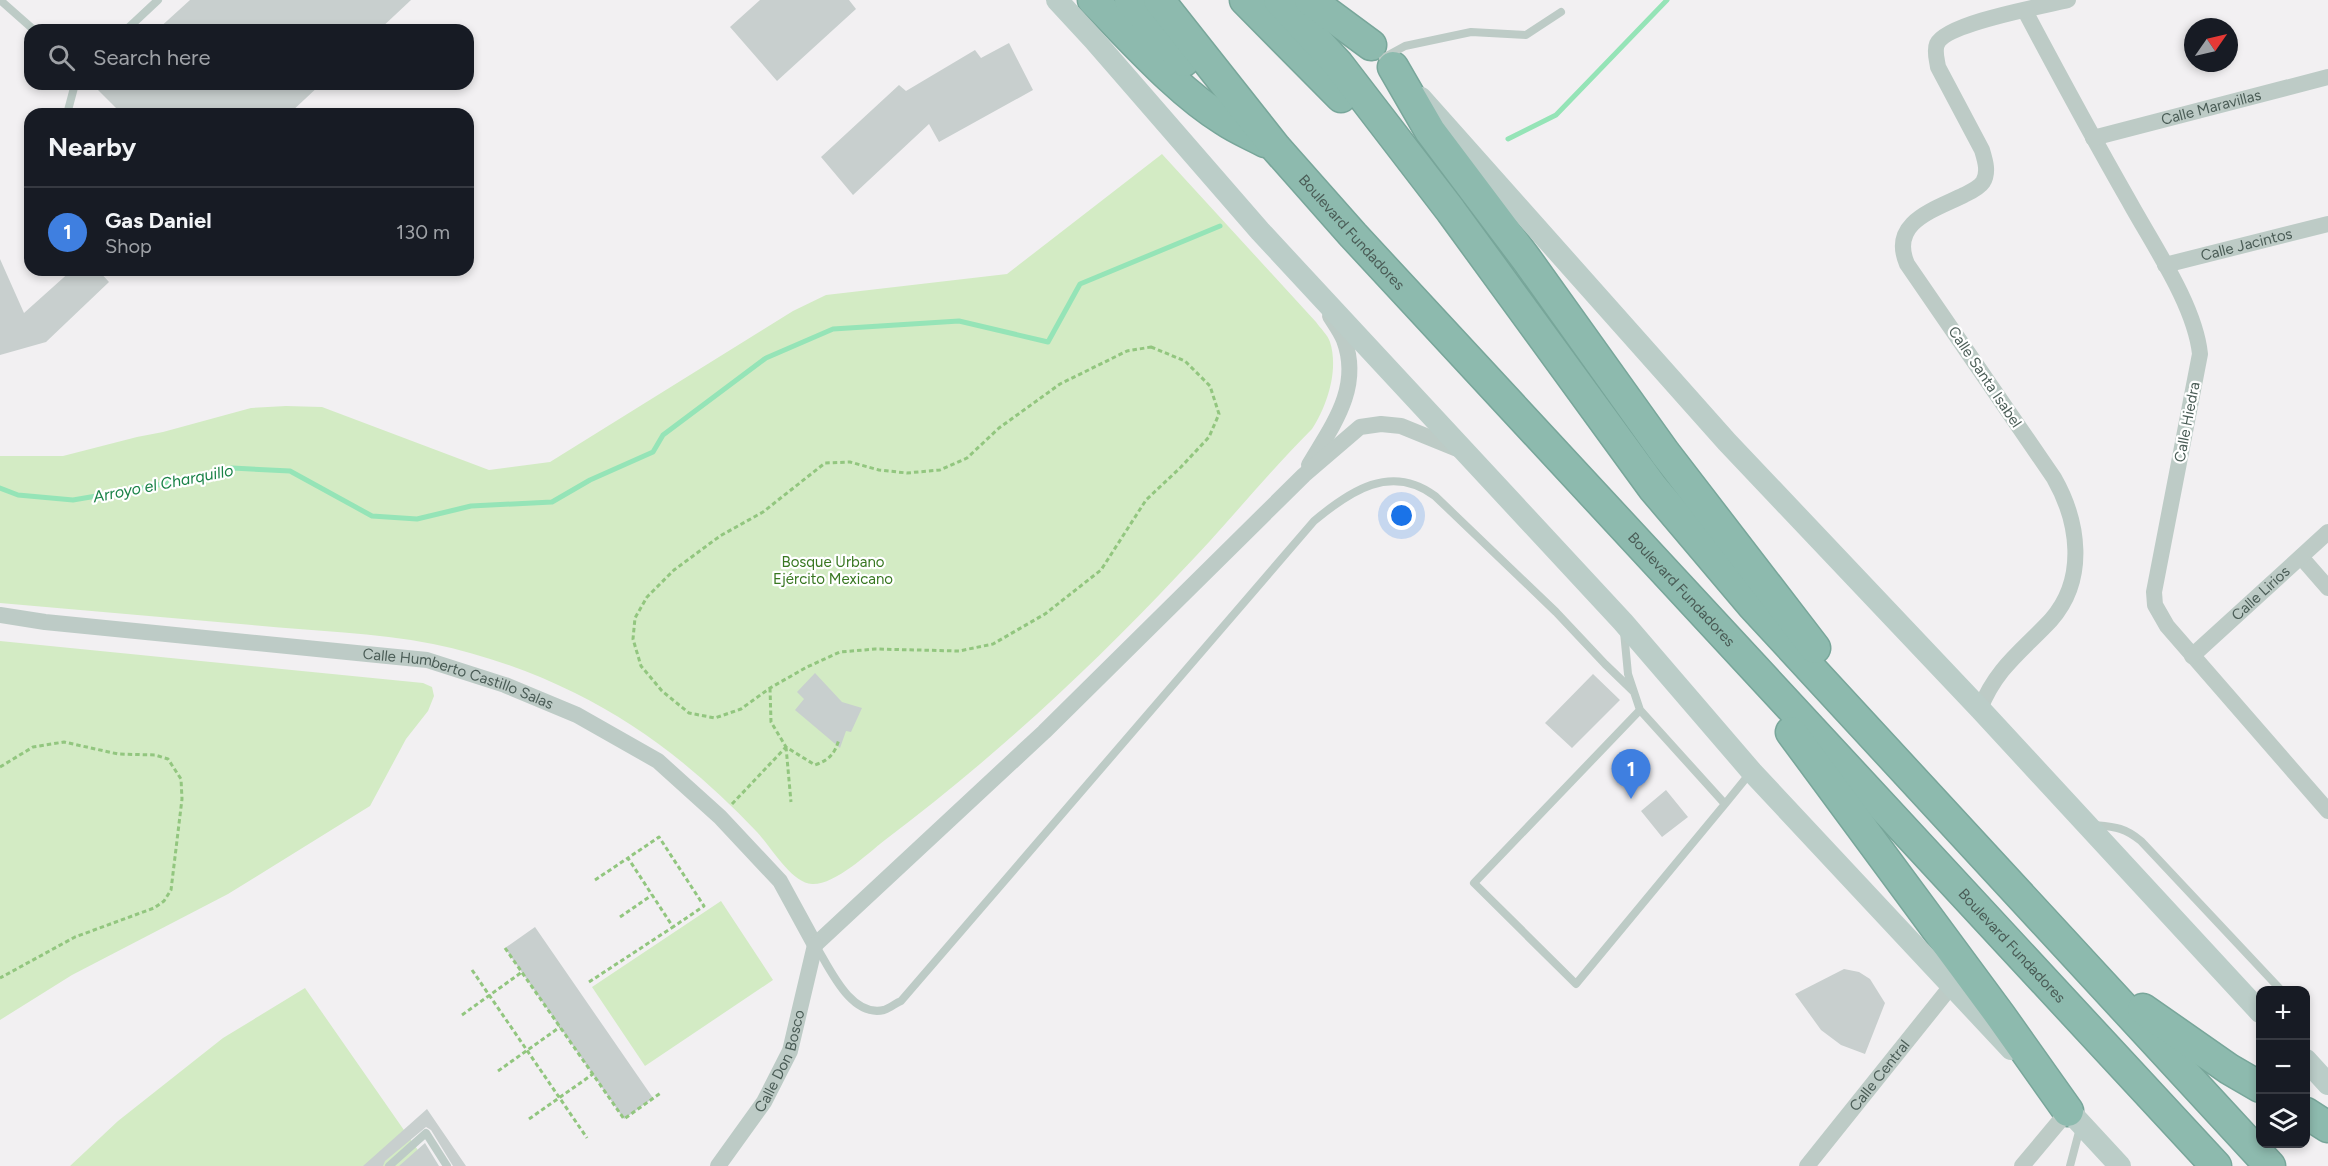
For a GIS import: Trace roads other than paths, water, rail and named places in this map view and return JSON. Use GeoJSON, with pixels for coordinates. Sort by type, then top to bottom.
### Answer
{"type":"FeatureCollection","features":[{"type":"Feature","properties":{"kind":"highway"},"geometry":{"type":"LineString","coordinates":[[1094,0],[1181,87],[1203,105],[1224,121],[1276,148]]}},
{"type":"Feature","properties":{"kind":"highway"},"geometry":{"type":"LineString","coordinates":[[1113,0],[1195,87],[1276,148]]}},
{"type":"Feature","properties":{"kind":"highway"},"geometry":{"type":"LineString","coordinates":[[1130,0],[1224,107]]}},
{"type":"Feature","properties":{"kind":"highway","name":"Boulevard Fundadores"},"geometry":{"type":"LineString","coordinates":[[1159,0],[1276,148],[1353,235],[2216,1166]]}},
{"type":"Feature","properties":{"kind":"highway"},"geometry":{"type":"LineString","coordinates":[[1245,0],[1451,211]]}},
{"type":"Feature","properties":{"kind":"highway"},"geometry":{"type":"LineString","coordinates":[[1279,0],[1338,64],[1451,211],[1653,488],[1753,606],[2270,1166]]}},
{"type":"Feature","properties":{"kind":"highway"},"geometry":{"type":"LineString","coordinates":[[1310,0],[1382,57],[1485,186],[1719,524],[1941,812]]}},
{"type":"Feature","properties":{"kind":"highway"},"geometry":{"type":"LineString","coordinates":[[1723,634],[1767,700],[2075,1118]]}},
{"type":"Feature","properties":{"kind":"highway"},"geometry":{"type":"LineString","coordinates":[[2097,978],[2256,1085]]}},
{"type":"Feature","properties":{"kind":"highway"},"geometry":{"type":"LineString","coordinates":[[2310,1115],[2328,1126]]}},
{"type":"Feature","properties":{"kind":"main road"},"geometry":{"type":"LineString","coordinates":[[1057,0],[1260,231],[1623,622],[1752,772],[2120,1166]]}},
{"type":"Feature","properties":{"kind":"main road"},"geometry":{"type":"LineString","coordinates":[[1330,0],[1382,57]]}},
{"type":"Feature","properties":{"kind":"main road"},"geometry":{"type":"LineString","coordinates":[[1485,186],[2087,824],[2256,1008]]}},
{"type":"Feature","properties":{"kind":"main road"},"geometry":{"type":"LineString","coordinates":[[2310,1064],[2328,1084]]}},
{"type":"Feature","properties":{"kind":"street"},"geometry":{"type":"LineString","coordinates":[[2025,11],[2068,0]]}},
{"type":"Feature","properties":{"kind":"street","name":"Calle Santa Isabel"},"geometry":{"type":"LineString","coordinates":[[1980,710],[1997,676],[2052,618],[2066,597],[2074,577],[2076,551],[2068,506],[2054,478],[1907,264],[1902,251],[1902,238],[1909,227],[1922,216],[1973,191],[1982,183],[1986,175],[1986,163],[1982,150],[1938,67],[1937,44],[1944,36],[1970,24],[2025,11]]}},
{"type":"Feature","properties":{"kind":"street","name":"Calle Hiedra"},"geometry":{"type":"LineString","coordinates":[[2025,11],[2165,265],[2193,322],[2198,338],[2200,354],[2154,592],[2155,605],[2167,626],[2328,810]]}},
{"type":"Feature","properties":{"kind":"street","name":"Calle Maravillas"},"geometry":{"type":"LineString","coordinates":[[2093,138],[2328,77]]}},
{"type":"Feature","properties":{"kind":"street","name":"Calle Jacintos"},"geometry":{"type":"LineString","coordinates":[[2165,265],[2328,224]]}},
{"type":"Feature","properties":{"kind":"street"},"geometry":{"type":"LineString","coordinates":[[1304,475],[1341,410],[1348,392],[1349,360],[1344,340],[1316,292]]}},
{"type":"Feature","properties":{"kind":"street"},"geometry":{"type":"LineString","coordinates":[[815,945],[1044,732],[1304,475],[1360,427],[1381,424],[1401,426],[1463,451]]}},
{"type":"Feature","properties":{"kind":"street","name":"Calle Lirios"},"geometry":{"type":"LineString","coordinates":[[2193,656],[2328,532]]}},
{"type":"Feature","properties":{"kind":"street"},"geometry":{"type":"LineString","coordinates":[[2301,557],[2328,588]]}},
{"type":"Feature","properties":{"kind":"street","name":"Calle Humberto Castillo Salas"},"geometry":{"type":"LineString","coordinates":[[0,615],[45,622],[427,660],[505,685],[577,715],[658,761],[720,817],[780,881],[815,945]]}},
{"type":"Feature","properties":{"kind":"street","name":"Calle Don Bosco"},"geometry":{"type":"LineString","coordinates":[[718,1166],[764,1102],[790,1051],[815,945]]}},
{"type":"Feature","properties":{"kind":"street","name":"Calle Central"},"geometry":{"type":"LineString","coordinates":[[1808,1166],[1952,986]]}},
{"type":"Feature","properties":{"kind":"street"},"geometry":{"type":"LineString","coordinates":[[2022,1166],[2075,1118]]}},
{"type":"Feature","properties":{"kind":"lane"},"geometry":{"type":"LineString","coordinates":[[0,0],[27,24]]}},
{"type":"Feature","properties":{"kind":"lane"},"geometry":{"type":"LineString","coordinates":[[132,24],[158,0]]}},
{"type":"Feature","properties":{"kind":"lane"},"geometry":{"type":"LineString","coordinates":[[1382,57],[1405,46],[1471,32],[1526,35],[1561,12]]}},
{"type":"Feature","properties":{"kind":"lane"},"geometry":{"type":"LineString","coordinates":[[69,108],[73,90]]}},
{"type":"Feature","properties":{"kind":"lane"},"geometry":{"type":"LineString","coordinates":[[815,945],[850,1000],[869,1010],[885,1010],[901,1001],[1314,521],[1342,498],[1361,487],[1401,482],[1425,489],[1556,612],[1633,691]]}},
{"type":"Feature","properties":{"kind":"lane"},"geometry":{"type":"LineString","coordinates":[[1623,622],[1628,674],[1640,710],[1725,804]]}},
{"type":"Feature","properties":{"kind":"lane"},"geometry":{"type":"LineString","coordinates":[[1640,710],[1474,883],[1576,984],[1752,772]]}},
{"type":"Feature","properties":{"kind":"lane"},"geometry":{"type":"LineString","coordinates":[[2087,824],[2117,826],[2129,831],[2141,841],[2278,986]]}},
{"type":"Feature","properties":{"kind":"lane"},"geometry":{"type":"LineString","coordinates":[[2070,1166],[2075,1118]]}},
{"type":"Feature","properties":{"kind":"lane"},"geometry":{"type":"LineString","coordinates":[[389,1166],[426,1133],[447,1166]]}},
{"type":"Feature","properties":{"kind":"waterway","name":"Arroyo el Charquillo"},"geometry":{"type":"LineString","coordinates":[[1508,139],[1556,115],[1667,0]]}},
{"type":"Feature","properties":{"kind":"waterway","name":"Arroyo el Charquillo"},"geometry":{"type":"LineString","coordinates":[[0,488],[18,495],[73,500],[149,487],[232,468],[290,471],[372,516],[417,519],[471,506],[552,502],[590,480],[653,452],[663,435],[766,358],[833,329],[959,321],[1048,342],[1080,284],[1220,226]]}},
{"type":"Feature","properties":{"kind":"place","name":"Gas Daniel"},"geometry":{"type":"Point","coordinates":[1631,799]}},
{"type":"Feature","properties":{"kind":"park label","name":"Bosque Urbano Ejército Mexicano"},"geometry":{"type":"Point","coordinates":[833,570]}}]}
